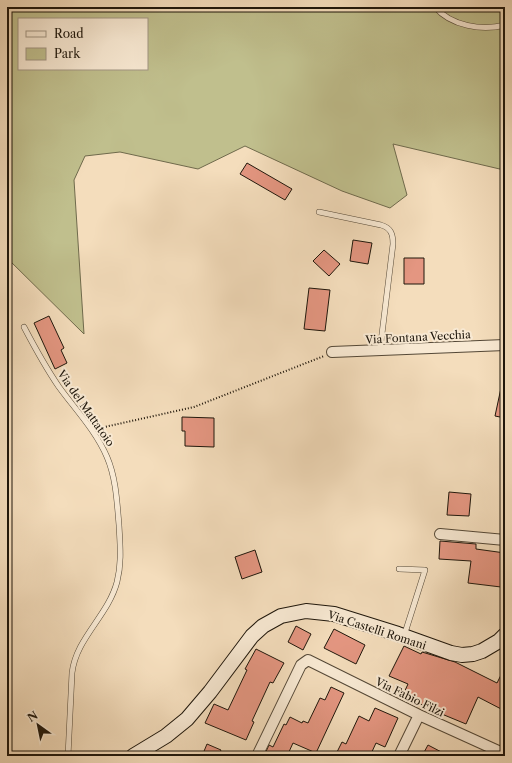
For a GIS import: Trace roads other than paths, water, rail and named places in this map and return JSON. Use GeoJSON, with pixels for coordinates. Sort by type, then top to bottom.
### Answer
{"type":"FeatureCollection","features":[{"type":"Feature","properties":{"kind":"street","name":"Via Fontana Vecchia"},"geometry":{"type":"LineString","coordinates":[[332,352],[505,345]]}},
{"type":"Feature","properties":{"kind":"street"},"geometry":{"type":"LineString","coordinates":[[440,534],[505,540]]}},
{"type":"Feature","properties":{"kind":"street","name":"Via Castelli Romani"},"geometry":{"type":"LineString","coordinates":[[133,756],[166,736],[187,719],[210,692],[252,636],[263,626],[276,618],[291,613],[315,611],[334,614],[452,653],[473,654],[482,651],[503,639]]}},
{"type":"Feature","properties":{"kind":"street","name":"Via Fabio Filzi"},"geometry":{"type":"LineString","coordinates":[[257,756],[301,665],[305,661],[310,661],[419,715],[505,754]]}},
{"type":"Feature","properties":{"kind":"street"},"geometry":{"type":"LineString","coordinates":[[399,756],[419,715]]}},
{"type":"Feature","properties":{"kind":"lane"},"geometry":{"type":"LineString","coordinates":[[435,7],[439,13],[465,25],[495,28],[505,25]]}},
{"type":"Feature","properties":{"kind":"lane"},"geometry":{"type":"LineString","coordinates":[[319,212],[384,226],[388,228],[393,235],[380,350]]}},
{"type":"Feature","properties":{"kind":"lane","name":"Via del Mattatoio"},"geometry":{"type":"LineString","coordinates":[[24,328],[50,374],[104,449],[112,469],[118,502],[121,561],[118,580],[113,594],[96,624],[81,646],[74,661],[72,673],[68,756]]}},
{"type":"Feature","properties":{"kind":"lane"},"geometry":{"type":"LineString","coordinates":[[399,568],[426,570],[404,637]]}}]}
